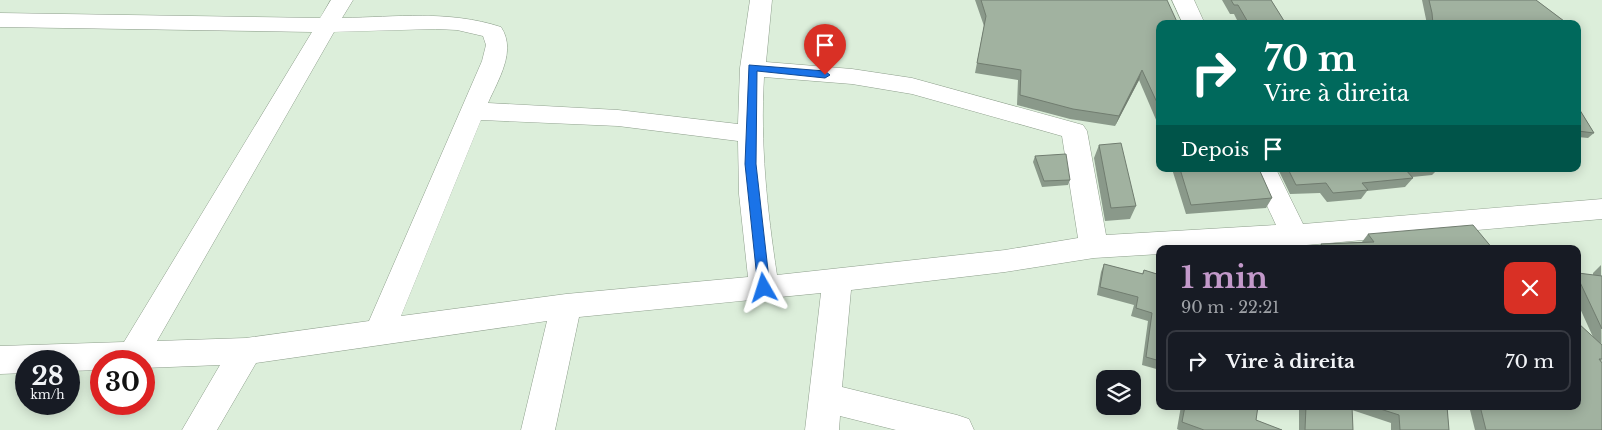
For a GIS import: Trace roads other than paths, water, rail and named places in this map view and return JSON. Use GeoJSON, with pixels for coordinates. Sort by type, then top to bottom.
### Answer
{"type":"FeatureCollection","features":[{"type":"Feature","properties":{"kind":"street"},"geometry":{"type":"LineString","coordinates":[[107,21],[124,0]]}},
{"type":"Feature","properties":{"kind":"street"},"geometry":{"type":"LineString","coordinates":[[135,350],[240,168],[342,0]]}},
{"type":"Feature","properties":{"kind":"street"},"geometry":{"type":"LineString","coordinates":[[761,0],[752,68],[750,164],[764,288]]}},
{"type":"Feature","properties":{"kind":"street"},"geometry":{"type":"LineString","coordinates":[[1183,0],[1192,20]]}},
{"type":"Feature","properties":{"kind":"street"},"geometry":{"type":"LineString","coordinates":[[0,20],[328,25],[443,23],[478,25],[494,32],[497,45],[494,61],[380,332]]}},
{"type":"Feature","properties":{"kind":"street"},"geometry":{"type":"LineString","coordinates":[[752,68],[910,86],[969,100],[985,107],[1074,131],[1094,248]]}},
{"type":"Feature","properties":{"kind":"street"},"geometry":{"type":"LineString","coordinates":[[472,111],[618,118],[750,134]]}},
{"type":"Feature","properties":{"kind":"street"},"geometry":{"type":"LineString","coordinates":[[1264,172],[1294,235]]}},
{"type":"Feature","properties":{"kind":"street"},"geometry":{"type":"LineString","coordinates":[[155,355],[246,351],[566,306],[764,288],[1005,261],[1094,248],[1294,235],[1602,209]]}},
{"type":"Feature","properties":{"kind":"street"},"geometry":{"type":"LineString","coordinates":[[822,430],[838,279]]}},
{"type":"Feature","properties":{"kind":"street"},"geometry":{"type":"LineString","coordinates":[[538,430],[566,306]]}},
{"type":"Feature","properties":{"kind":"street"},"geometry":{"type":"LineString","coordinates":[[199,430],[246,351]]}},
{"type":"Feature","properties":{"kind":"street"},"geometry":{"type":"LineString","coordinates":[[0,360],[90,357]]}},
{"type":"Feature","properties":{"kind":"street"},"geometry":{"type":"LineString","coordinates":[[826,398],[957,430]]}}]}
